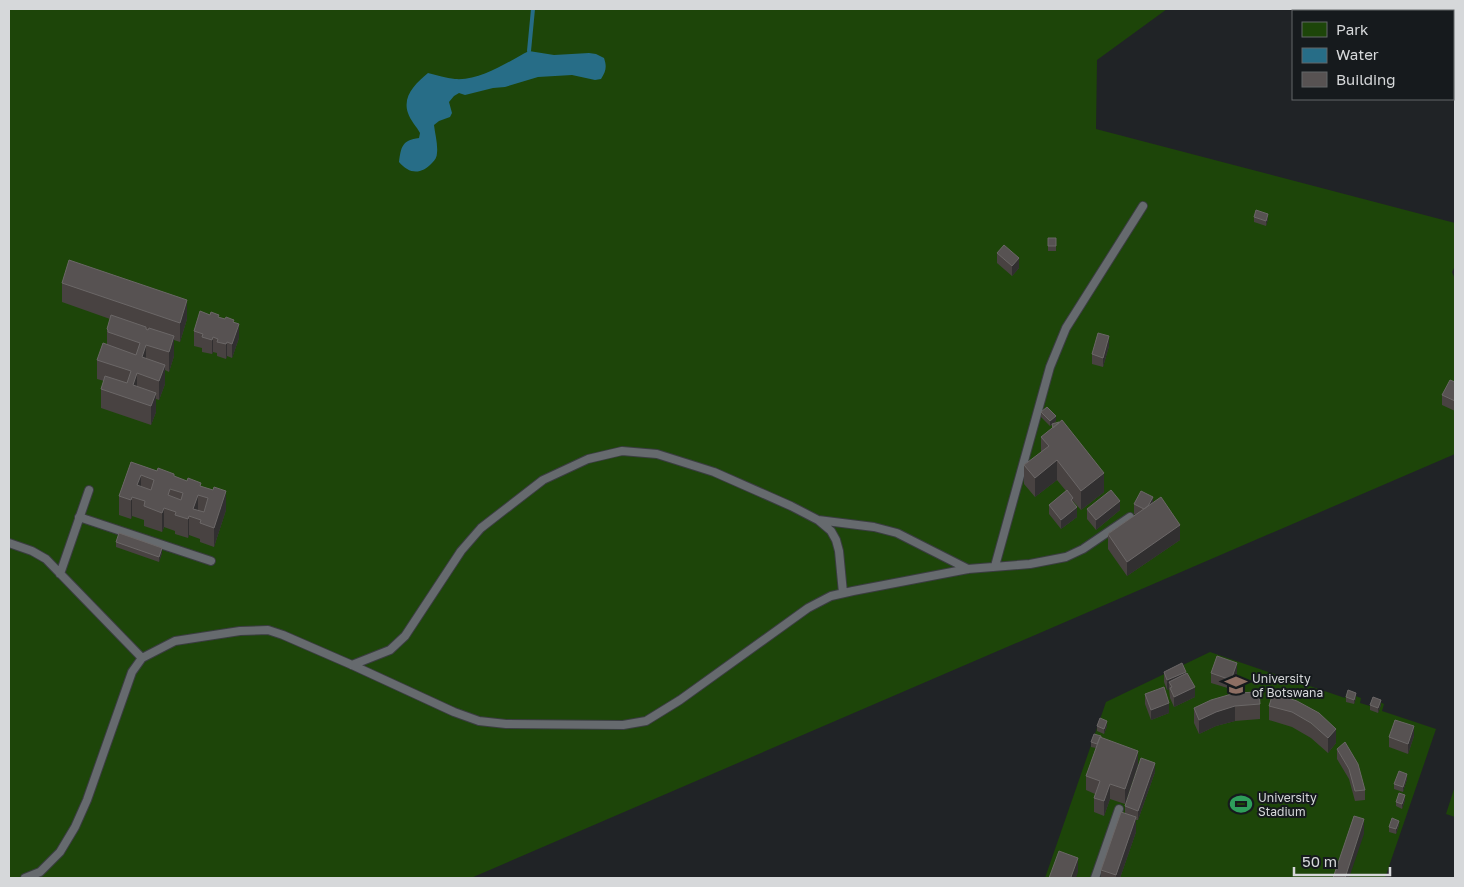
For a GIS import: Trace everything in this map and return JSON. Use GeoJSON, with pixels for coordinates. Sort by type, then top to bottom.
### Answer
{"type":"FeatureCollection","features":[{"type":"Feature","properties":{"kind":"lane"},"geometry":{"type":"LineString","coordinates":[[995,566],[1050,367],[1066,328],[1143,206]]}},
{"type":"Feature","properties":{"kind":"lane"},"geometry":{"type":"LineString","coordinates":[[352,665],[390,650],[405,636],[460,551],[481,528],[543,480],[588,459],[622,451],[657,454],[714,472],[792,506],[818,520],[830,531],[836,540],[839,551],[843,593]]}},
{"type":"Feature","properties":{"kind":"lane"},"geometry":{"type":"LineString","coordinates":[[60,574],[88,490]]}},
{"type":"Feature","properties":{"kind":"lane"},"geometry":{"type":"LineString","coordinates":[[79,517],[211,561]]}},
{"type":"Feature","properties":{"kind":"lane"},"geometry":{"type":"LineString","coordinates":[[25,878],[40,872],[60,852],[75,827],[87,800],[132,672],[142,658],[175,641],[240,631],[268,630],[352,665],[454,712],[479,721],[506,724],[623,725],[646,721],[660,713],[808,608],[831,596],[968,568],[1030,564],[1066,557],[1084,549],[1130,517]]}},
{"type":"Feature","properties":{"kind":"lane"},"geometry":{"type":"LineString","coordinates":[[818,520],[874,527],[897,533],[968,568]]}},
{"type":"Feature","properties":{"kind":"lane"},"geometry":{"type":"LineString","coordinates":[[9,543],[32,551],[46,559],[142,658]]}},
{"type":"Feature","properties":{"kind":"lane"},"geometry":{"type":"LineString","coordinates":[[1095,878],[1118,809]]}},
{"type":"Feature","properties":{"kind":"green space"},"geometry":{"type":"Polygon","coordinates":[[[9,9],[1167,9],[1097,60],[1096,129],[1455,223],[1455,266],[1452,272],[1455,279],[1455,454],[471,878],[9,878],[9,9]]]}},
{"type":"Feature","properties":{"kind":"green space","name":"University Stadium"},"geometry":{"type":"Polygon","coordinates":[[[1210,652],[1345,698],[1347,693],[1361,698],[1360,703],[1370,706],[1373,699],[1384,704],[1382,711],[1436,729],[1385,878],[1045,878],[1106,702],[1210,652]]]}},
{"type":"Feature","properties":{"kind":"green space"},"geometry":{"type":"Polygon","coordinates":[[[1455,786],[1455,817],[1446,814],[1455,786]]]}},
{"type":"Feature","properties":{"kind":"water"},"geometry":{"type":"Polygon","coordinates":[[[529,51],[554,55],[596,54],[604,58],[605,71],[601,79],[595,80],[572,75],[538,77],[505,87],[465,95],[459,93],[449,102],[452,113],[450,117],[434,125],[437,150],[433,162],[424,170],[415,172],[407,169],[399,162],[403,145],[409,140],[419,138],[420,133],[408,113],[407,101],[411,90],[428,73],[455,79],[465,79],[494,70],[529,51]]]}},
{"type":"Feature","properties":{"kind":"building"},"geometry":{"type":"Polygon","coordinates":[[[1256,210],[1268,214],[1266,221],[1254,217],[1256,210]]]}},
{"type":"Feature","properties":{"kind":"building"},"geometry":{"type":"Polygon","coordinates":[[[1048,238],[1056,238],[1056,246],[1048,246],[1048,238]]]}},
{"type":"Feature","properties":{"kind":"building"},"geometry":{"type":"Polygon","coordinates":[[[1004,245],[1019,258],[1012,266],[997,253],[1004,245]]]}},
{"type":"Feature","properties":{"kind":"building"},"geometry":{"type":"Polygon","coordinates":[[[69,260],[187,300],[180,323],[62,283],[69,260]]]}},
{"type":"Feature","properties":{"kind":"building"},"geometry":{"type":"Polygon","coordinates":[[[200,311],[210,315],[211,312],[225,319],[226,317],[239,324],[232,344],[217,342],[218,339],[213,337],[212,340],[202,337],[203,334],[194,331],[200,311]]]}},
{"type":"Feature","properties":{"kind":"building"},"geometry":{"type":"Polygon","coordinates":[[[111,315],[146,327],[148,330],[149,328],[174,336],[169,352],[146,345],[142,357],[165,365],[159,381],[137,373],[133,385],[156,393],[151,406],[101,389],[105,376],[127,383],[131,371],[97,360],[103,343],[136,355],[140,343],[108,332],[107,329],[111,315]]]}},
{"type":"Feature","properties":{"kind":"building"},"geometry":{"type":"Polygon","coordinates":[[[1098,333],[1109,336],[1103,358],[1092,354],[1098,333]]]}},
{"type":"Feature","properties":{"kind":"building"},"geometry":{"type":"Polygon","coordinates":[[[1450,380],[1455,382],[1455,401],[1442,395],[1450,380]]]}},
{"type":"Feature","properties":{"kind":"building"},"geometry":{"type":"Polygon","coordinates":[[[1047,407],[1056,416],[1050,421],[1041,412],[1047,407]]]}},
{"type":"Feature","properties":{"kind":"building"},"geometry":{"type":"Polygon","coordinates":[[[1062,420],[1104,473],[1081,491],[1057,460],[1035,478],[1024,465],[1049,446],[1041,437],[1062,420]]]}},
{"type":"Feature","properties":{"kind":"building"},"geometry":{"type":"Polygon","coordinates":[[[1059,423],[1053,428],[1052,424],[1059,423]]]}},
{"type":"Feature","properties":{"kind":"building"},"geometry":{"type":"Polygon","coordinates":[[[131,462],[157,471],[158,468],[187,481],[188,478],[201,483],[200,486],[213,490],[214,487],[226,491],[214,528],[200,523],[201,520],[189,516],[188,519],[175,515],[176,512],[164,508],[162,513],[144,506],[145,501],[132,497],[131,500],[119,496],[131,462]],[[141,475],[137,485],[151,490],[154,480],[141,475]],[[170,489],[168,495],[181,500],[183,493],[170,489]],[[198,495],[193,509],[204,512],[208,498],[198,495]]]}},
{"type":"Feature","properties":{"kind":"building"},"geometry":{"type":"Polygon","coordinates":[[[1067,490],[1073,498],[1071,500],[1077,507],[1061,520],[1049,505],[1067,490]]]}},
{"type":"Feature","properties":{"kind":"building"},"geometry":{"type":"Polygon","coordinates":[[[1111,490],[1120,501],[1096,520],[1087,509],[1111,490]]]}},
{"type":"Feature","properties":{"kind":"building"},"geometry":{"type":"Polygon","coordinates":[[[1141,491],[1153,497],[1144,509],[1134,504],[1141,491]]]}},
{"type":"Feature","properties":{"kind":"building"},"geometry":{"type":"Polygon","coordinates":[[[1161,497],[1180,525],[1127,562],[1108,534],[1161,497]]]}},
{"type":"Feature","properties":{"kind":"building"},"geometry":{"type":"Polygon","coordinates":[[[119,533],[162,548],[159,557],[116,542],[119,533]]]}},
{"type":"Feature","properties":{"kind":"building"},"geometry":{"type":"Polygon","coordinates":[[[1217,656],[1237,663],[1231,680],[1211,673],[1217,656]]]}},
{"type":"Feature","properties":{"kind":"building"},"geometry":{"type":"Polygon","coordinates":[[[1182,663],[1186,672],[1167,680],[1164,672],[1182,663]]]}},
{"type":"Feature","properties":{"kind":"building"},"geometry":{"type":"Polygon","coordinates":[[[1187,673],[1195,687],[1174,697],[1169,682],[1187,673]]]}},
{"type":"Feature","properties":{"kind":"building"},"geometry":{"type":"Polygon","coordinates":[[[1164,687],[1169,703],[1151,710],[1145,694],[1164,687]]]}},
{"type":"Feature","properties":{"kind":"building"},"geometry":{"type":"Polygon","coordinates":[[[1348,690],[1356,693],[1354,700],[1346,697],[1348,690]]]}},
{"type":"Feature","properties":{"kind":"building"},"geometry":{"type":"Polygon","coordinates":[[[1259,692],[1260,704],[1235,706],[1199,720],[1194,708],[1211,700],[1235,693],[1259,692]]]}},
{"type":"Feature","properties":{"kind":"building"},"geometry":{"type":"Polygon","coordinates":[[[1273,693],[1297,701],[1319,713],[1336,729],[1328,738],[1311,723],[1292,712],[1269,706],[1273,693]]]}},
{"type":"Feature","properties":{"kind":"building"},"geometry":{"type":"Polygon","coordinates":[[[1373,697],[1381,700],[1378,708],[1370,705],[1373,697]]]}},
{"type":"Feature","properties":{"kind":"building"},"geometry":{"type":"Polygon","coordinates":[[[1100,718],[1107,721],[1104,729],[1097,726],[1100,718]]]}},
{"type":"Feature","properties":{"kind":"building"},"geometry":{"type":"Polygon","coordinates":[[[1395,720],[1414,726],[1408,744],[1389,737],[1395,720]]]}},
{"type":"Feature","properties":{"kind":"building"},"geometry":{"type":"Polygon","coordinates":[[[1094,734],[1101,736],[1097,744],[1091,742],[1094,734]]]}},
{"type":"Feature","properties":{"kind":"building"},"geometry":{"type":"Polygon","coordinates":[[[1100,737],[1138,751],[1125,789],[1110,784],[1104,801],[1094,798],[1100,781],[1086,776],[1100,737]]]}},
{"type":"Feature","properties":{"kind":"building"},"geometry":{"type":"Polygon","coordinates":[[[1345,742],[1358,764],[1365,790],[1355,791],[1349,769],[1337,749],[1345,742]]]}},
{"type":"Feature","properties":{"kind":"building"},"geometry":{"type":"Polygon","coordinates":[[[1141,758],[1155,763],[1138,811],[1125,806],[1141,758]]]}},
{"type":"Feature","properties":{"kind":"building"},"geometry":{"type":"Polygon","coordinates":[[[1399,771],[1407,774],[1403,787],[1394,784],[1399,771]]]}},
{"type":"Feature","properties":{"kind":"building"},"geometry":{"type":"Polygon","coordinates":[[[1399,793],[1405,795],[1402,804],[1396,802],[1399,793]]]}},
{"type":"Feature","properties":{"kind":"building"},"geometry":{"type":"Polygon","coordinates":[[[1121,812],[1136,817],[1116,875],[1101,870],[1121,812]]]}},
{"type":"Feature","properties":{"kind":"building"},"geometry":{"type":"Polygon","coordinates":[[[1354,816],[1364,819],[1345,878],[1333,878],[1354,816]]]}},
{"type":"Feature","properties":{"kind":"building"},"geometry":{"type":"Polygon","coordinates":[[[1392,818],[1399,821],[1396,829],[1389,827],[1392,818]]]}},
{"type":"Feature","properties":{"kind":"building"},"geometry":{"type":"Polygon","coordinates":[[[1059,851],[1078,858],[1071,877],[1074,878],[1049,878],[1059,851]]]}},
{"type":"Feature","properties":{"kind":"waterway"},"geometry":{"type":"LineString","coordinates":[[529,51],[533,9]]}},
{"type":"Feature","properties":{"kind":"place","name":"University of Botswana"},"geometry":{"type":"Point","coordinates":[1236,685]}},
{"type":"Feature","properties":{"kind":"place","name":"University Stadium"},"geometry":{"type":"Point","coordinates":[1241,804]}}]}
